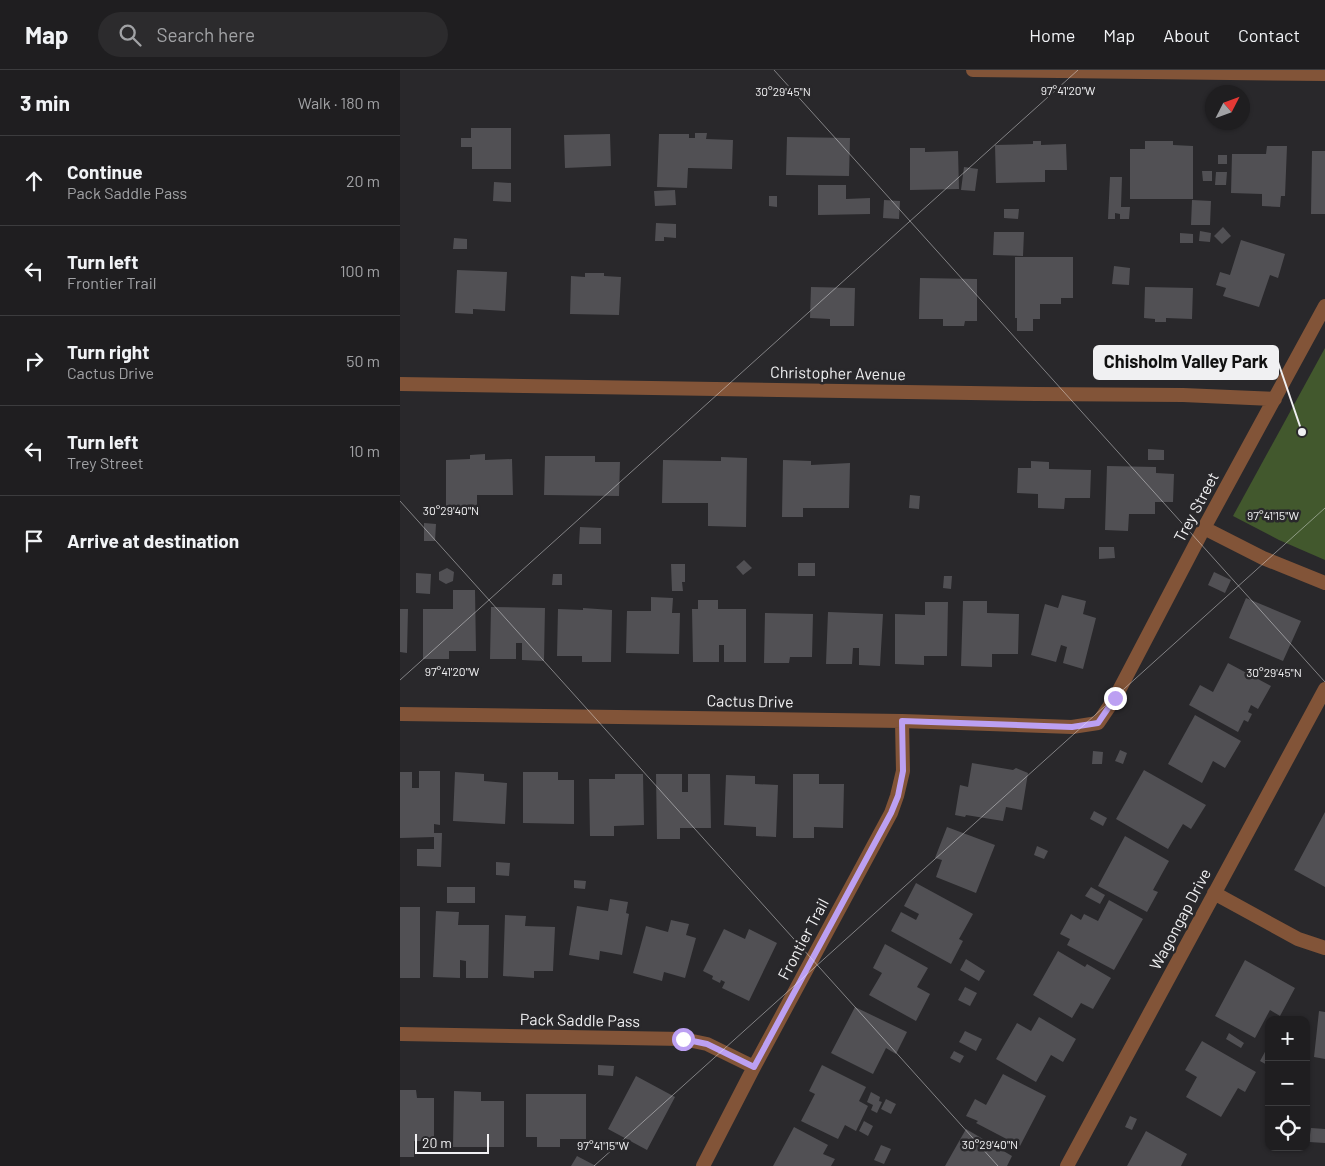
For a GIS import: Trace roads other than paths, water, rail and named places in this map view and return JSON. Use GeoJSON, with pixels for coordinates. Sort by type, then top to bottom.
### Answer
{"type":"FeatureCollection","features":[{"type":"Feature","properties":{"kind":"street"},"geometry":{"type":"LineString","coordinates":[[973,70],[1325,74]]}},
{"type":"Feature","properties":{"kind":"street","name":"Trey Street"},"geometry":{"type":"LineString","coordinates":[[1098,723],[1115,698],[1204,528],[1325,306]]}},
{"type":"Feature","properties":{"kind":"street","name":"Christopher Avenue"},"geometry":{"type":"LineString","coordinates":[[400,384],[1183,395],[1275,400]]}},
{"type":"Feature","properties":{"kind":"street"},"geometry":{"type":"LineString","coordinates":[[1204,528],[1263,558],[1325,583]]}},
{"type":"Feature","properties":{"kind":"street","name":"Wagongap Drive"},"geometry":{"type":"LineString","coordinates":[[1067,1166],[1325,688]]}},
{"type":"Feature","properties":{"kind":"street","name":"Cactus Drive"},"geometry":{"type":"LineString","coordinates":[[400,714],[902,721],[1072,727],[1098,723]]}},
{"type":"Feature","properties":{"kind":"street","name":"Frontier Trail"},"geometry":{"type":"LineString","coordinates":[[704,1166],[754,1067],[891,813],[898,796],[903,771],[902,721]]}},
{"type":"Feature","properties":{"kind":"street"},"geometry":{"type":"LineString","coordinates":[[1214,893],[1298,939],[1325,948]]}},
{"type":"Feature","properties":{"kind":"street","name":"Pack Saddle Pass"},"geometry":{"type":"LineString","coordinates":[[400,1034],[683,1039],[707,1044],[754,1067]]}},
{"type":"Feature","properties":{"kind":"place","name":"Chisholm Valley Park"},"geometry":{"type":"Point","coordinates":[1302,432]}}]}
